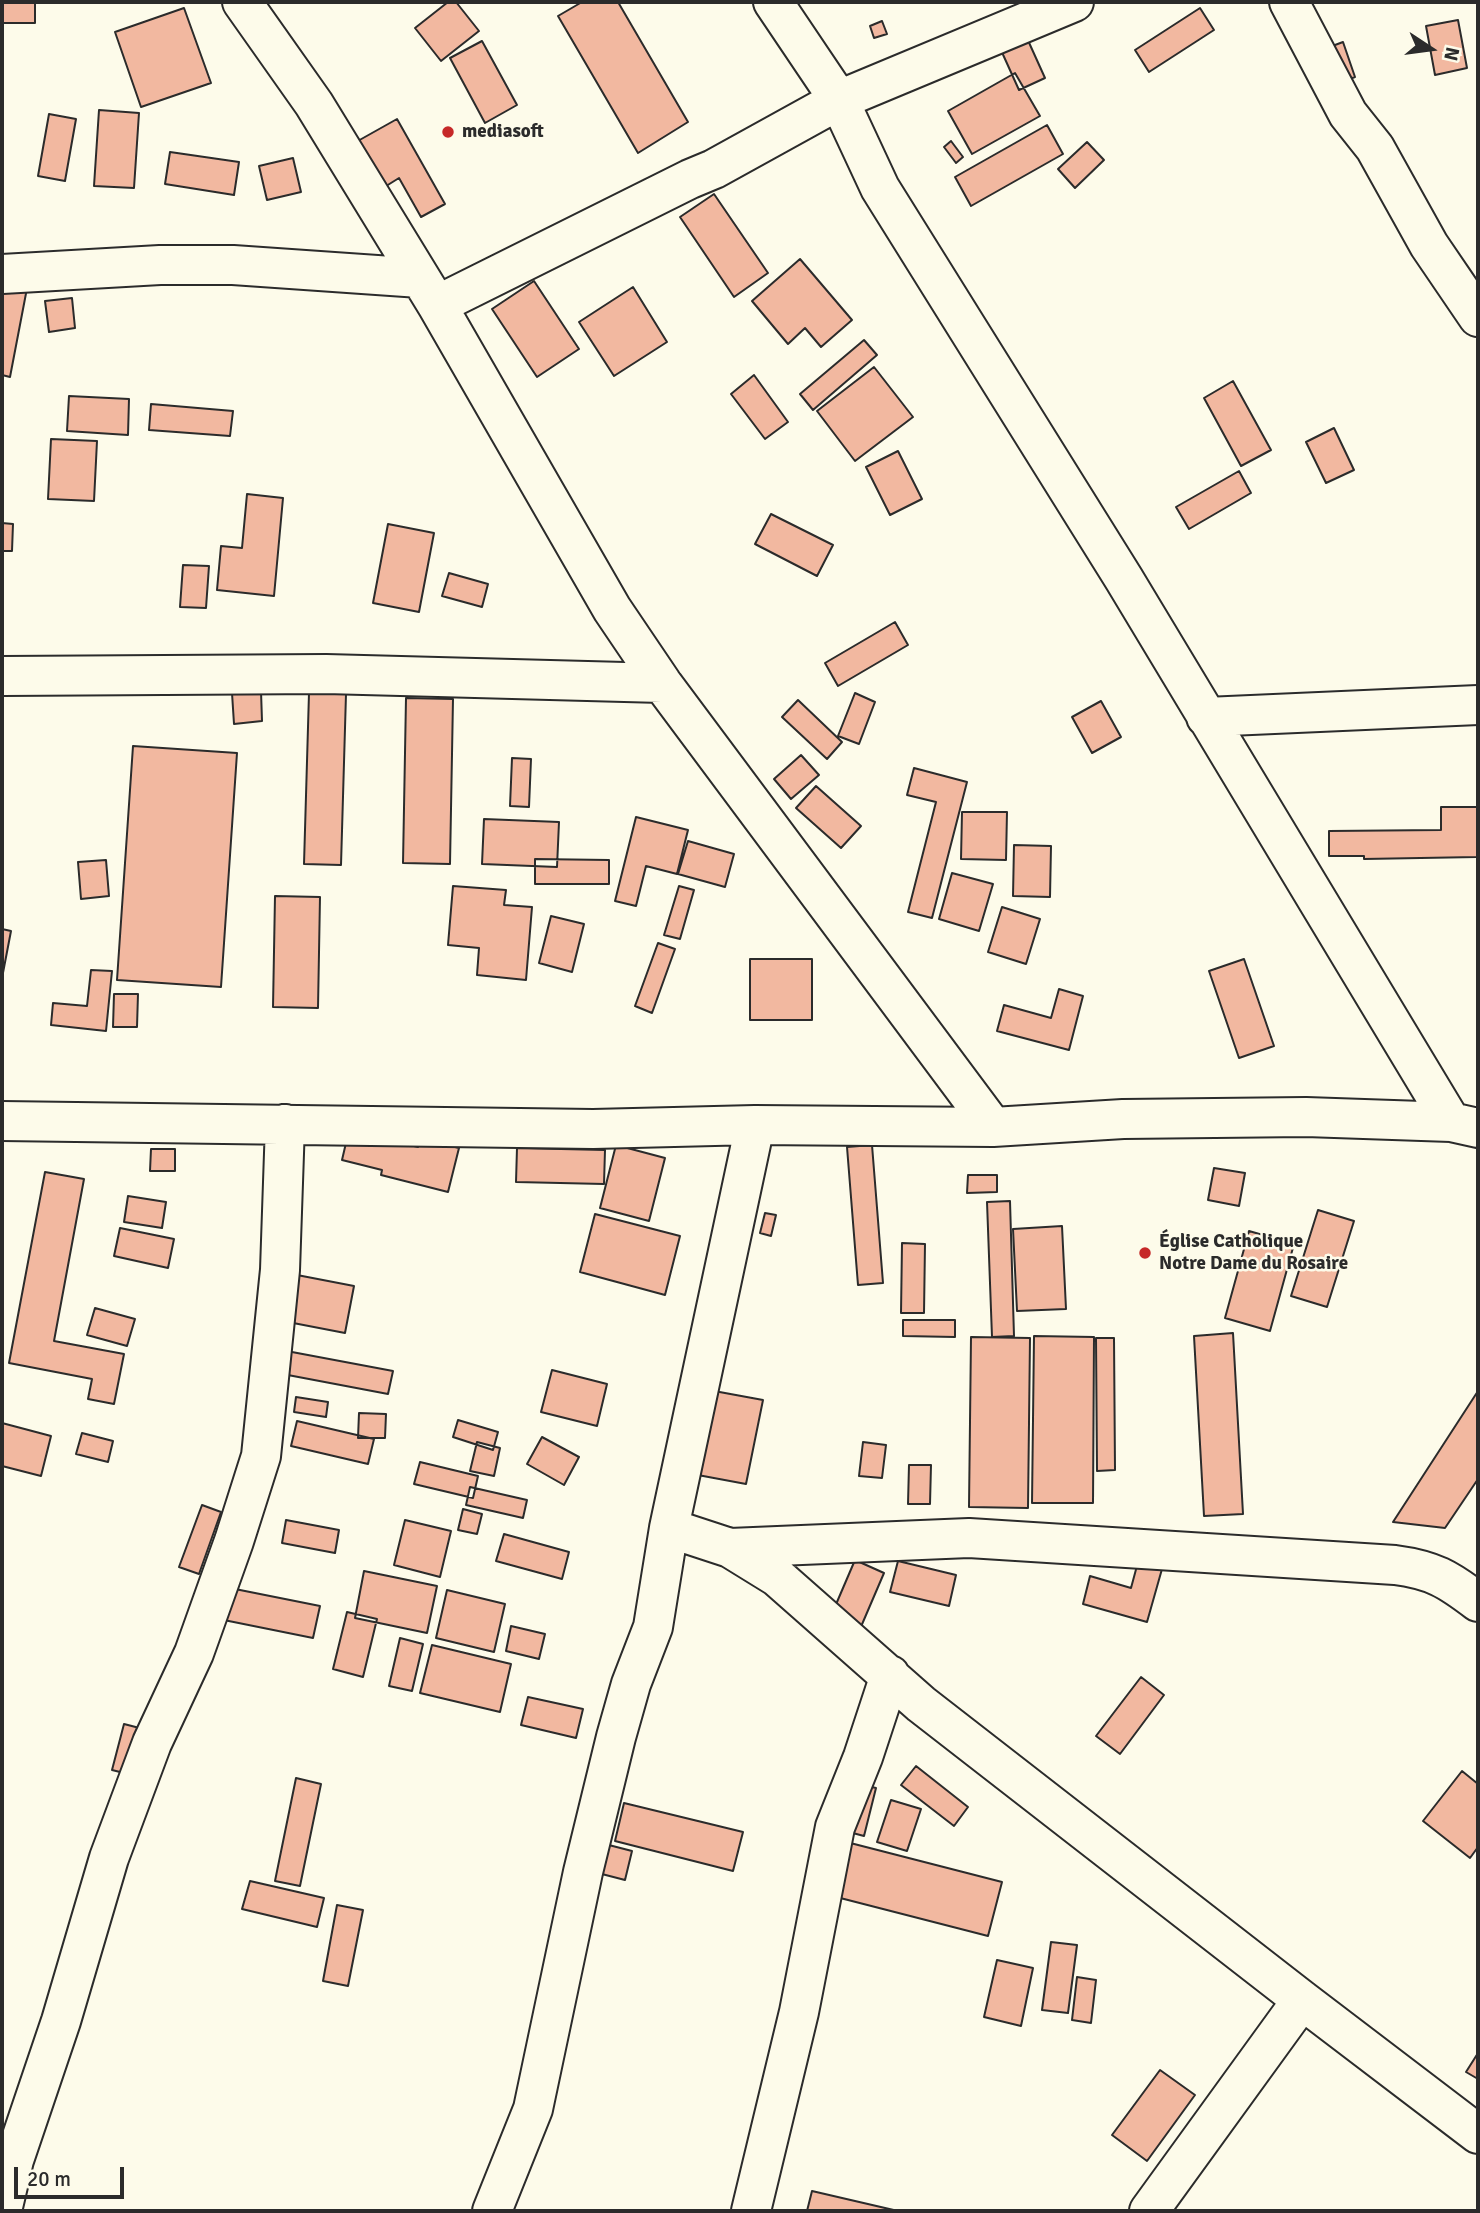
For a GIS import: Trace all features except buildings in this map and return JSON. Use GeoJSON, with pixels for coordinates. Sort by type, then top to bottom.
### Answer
{"type":"FeatureCollection","features":[{"type":"Feature","properties":{"kind":"street"},"geometry":{"type":"LineString","coordinates":[[242,2],[314,104],[429,292],[612,609],[662,683],[993,1127]]}},
{"type":"Feature","properties":{"kind":"street"},"geometry":{"type":"LineString","coordinates":[[773,2],[839,100],[880,188],[1124,579],[1206,717],[1465,1125]]}},
{"type":"Feature","properties":{"kind":"street"},"geometry":{"type":"LineString","coordinates":[[2,274],[160,265],[233,265],[429,292],[714,169],[839,100],[1074,2]]}},
{"type":"Feature","properties":{"kind":"street"},"geometry":{"type":"LineString","coordinates":[[1289,2],[1348,114],[1375,148],[1429,246],[1478,317]]}},
{"type":"Feature","properties":{"kind":"street"},"geometry":{"type":"LineString","coordinates":[[2,676],[326,674],[662,683]]}},
{"type":"Feature","properties":{"kind":"street"},"geometry":{"type":"LineString","coordinates":[[1206,717],[1478,705]]}},
{"type":"Feature","properties":{"kind":"street"},"geometry":{"type":"LineString","coordinates":[[2,1121],[593,1129],[755,1125],[993,1127],[1123,1119],[1306,1117],[1465,1125]]}},
{"type":"Feature","properties":{"kind":"street"},"geometry":{"type":"LineString","coordinates":[[2,2211],[14,2160],[61,2021],[109,1858],[152,1743],[194,1653],[261,1456],[281,1270],[285,1124]]}},
{"type":"Feature","properties":{"kind":"street"},"geometry":{"type":"LineString","coordinates":[[492,2211],[533,2109],[583,1872],[616,1737],[631,1684],[653,1627],[669,1528],[755,1125]]}},
{"type":"Feature","properties":{"kind":"street"},"geometry":{"type":"LineString","coordinates":[[669,1528],[730,1548],[777,1577],[932,1712],[1478,2134]]}},
{"type":"Feature","properties":{"kind":"street"},"geometry":{"type":"LineString","coordinates":[[730,1548],[969,1538],[1395,1565],[1419,1568],[1449,1580],[1478,1602]]}},
{"type":"Feature","properties":{"kind":"street"},"geometry":{"type":"LineString","coordinates":[[751,2211],[799,2012],[835,1827],[863,1757],[890,1675]]}},
{"type":"Feature","properties":{"kind":"street"},"geometry":{"type":"LineString","coordinates":[[1149,2211],[1302,2000]]}},
{"type":"Feature","properties":{"kind":"place","name":"mediasoft"},"geometry":{"type":"Point","coordinates":[448,132]}},
{"type":"Feature","properties":{"kind":"place","name":"Église Catholique Notre Dame du Rosaire"},"geometry":{"type":"Point","coordinates":[1145,1253]}}]}
